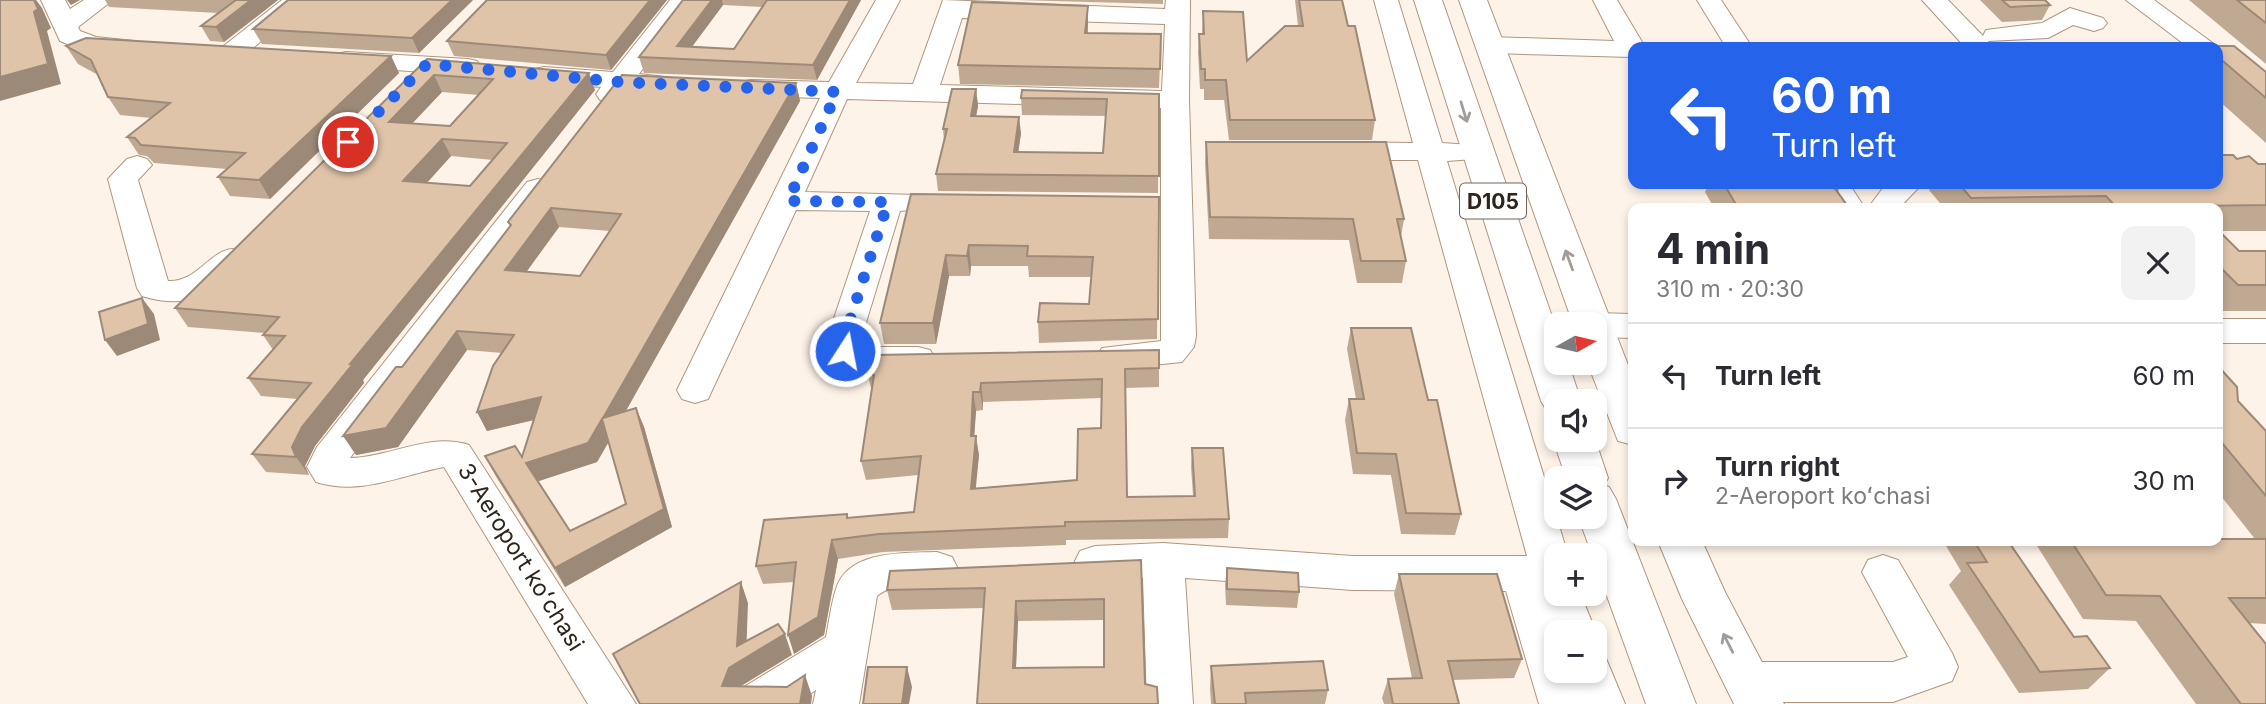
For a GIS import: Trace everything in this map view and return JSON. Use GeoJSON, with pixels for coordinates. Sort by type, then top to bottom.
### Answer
{"type":"FeatureCollection","features":[{"type":"Feature","properties":{"kind":"highway","name":"D105"},"geometry":{"type":"LineString","coordinates":[[1428,0],[1476,152],[1544,319]]}},
{"type":"Feature","properties":{"kind":"highway","name":"D105"},"geometry":{"type":"LineString","coordinates":[[1473,0],[1589,312]]}},
{"type":"Feature","properties":{"kind":"highway","name":"D105"},"geometry":{"type":"LineString","coordinates":[[1607,361],[1628,417]]}},
{"type":"Feature","properties":{"kind":"highway"},"geometry":{"type":"LineString","coordinates":[[1682,546],[1705,599],[1753,693]]}},
{"type":"Feature","properties":{"kind":"highway"},"geometry":{"type":"LineString","coordinates":[[1607,571],[1637,620],[1671,704]]}},
{"type":"Feature","properties":{"kind":"street"},"geometry":{"type":"LineString","coordinates":[[53,0],[69,36],[78,41],[147,49]]}},
{"type":"Feature","properties":{"kind":"street"},"geometry":{"type":"LineString","coordinates":[[63,25],[101,0]]}},
{"type":"Feature","properties":{"kind":"street"},"geometry":{"type":"LineString","coordinates":[[230,54],[297,0]]}},
{"type":"Feature","properties":{"kind":"street"},"geometry":{"type":"LineString","coordinates":[[594,115],[683,0]]}},
{"type":"Feature","properties":{"kind":"street"},"geometry":{"type":"LineString","coordinates":[[695,390],[788,201],[837,92],[888,0]]}},
{"type":"Feature","properties":{"kind":"street"},"geometry":{"type":"LineString","coordinates":[[1386,0],[1544,560]]}},
{"type":"Feature","properties":{"kind":"street"},"geometry":{"type":"LineString","coordinates":[[1605,0],[1628,42]]}},
{"type":"Feature","properties":{"kind":"street"},"geometry":{"type":"LineString","coordinates":[[1709,0],[1736,42]]}},
{"type":"Feature","properties":{"kind":"street"},"geometry":{"type":"LineString","coordinates":[[1934,0],[1987,41],[2048,30],[2070,16],[2094,23]]}},
{"type":"Feature","properties":{"kind":"street"},"geometry":{"type":"LineString","coordinates":[[2069,42],[2121,0]]}},
{"type":"Feature","properties":{"kind":"street"},"geometry":{"type":"LineString","coordinates":[[2138,0],[2197,42]]}},
{"type":"Feature","properties":{"kind":"street"},"geometry":{"type":"LineString","coordinates":[[923,95],[953,5],[1178,8],[1175,100],[1189,151],[1165,206],[1177,347],[1170,353],[1154,356],[1087,357]]}},
{"type":"Feature","properties":{"kind":"street"},"geometry":{"type":"LineString","coordinates":[[397,93],[454,36]]}},
{"type":"Feature","properties":{"kind":"street"},"geometry":{"type":"LineString","coordinates":[[1491,45],[1628,49]]}},
{"type":"Feature","properties":{"kind":"street"},"geometry":{"type":"LineString","coordinates":[[202,52],[269,56]]}},
{"type":"Feature","properties":{"kind":"street"},"geometry":{"type":"LineString","coordinates":[[322,58],[496,70]]}},
{"type":"Feature","properties":{"kind":"street"},"geometry":{"type":"LineString","coordinates":[[1404,60],[1448,61]]}},
{"type":"Feature","properties":{"kind":"street"},"geometry":{"type":"LineString","coordinates":[[523,73],[688,85]]}},
{"type":"Feature","properties":{"kind":"street"},"geometry":{"type":"LineString","coordinates":[[729,87],[923,95],[1175,100]]}},
{"type":"Feature","properties":{"kind":"street"},"geometry":{"type":"LineString","coordinates":[[1309,151],[1476,152]]}},
{"type":"Feature","properties":{"kind":"street","name":"3-Aeroport koʻchasi"},"geometry":{"type":"LineString","coordinates":[[560,159],[330,457],[326,467],[330,472],[355,472],[443,453],[456,455],[613,704]]}},
{"type":"Feature","properties":{"kind":"street"},"geometry":{"type":"LineString","coordinates":[[137,165],[123,179],[153,288],[164,293],[180,292],[202,284],[211,279],[250,240]]}},
{"type":"Feature","properties":{"kind":"street"},"geometry":{"type":"LineString","coordinates":[[1887,203],[1898,189]]}},
{"type":"Feature","properties":{"kind":"street"},"geometry":{"type":"LineString","coordinates":[[788,201],[943,203]]}},
{"type":"Feature","properties":{"kind":"street"},"geometry":{"type":"LineString","coordinates":[[888,202],[844,339],[845,351],[856,359],[951,358]]}},
{"type":"Feature","properties":{"kind":"street"},"geometry":{"type":"LineString","coordinates":[[1607,326],[1628,326]]}},
{"type":"Feature","properties":{"kind":"street"},"geometry":{"type":"LineString","coordinates":[[2223,331],[2266,331]]}},
{"type":"Feature","properties":{"kind":"street"},"geometry":{"type":"LineString","coordinates":[[1056,565],[1163,560],[1353,573],[1544,578]]}},
{"type":"Feature","properties":{"kind":"street"},"geometry":{"type":"LineString","coordinates":[[1163,560],[1170,704]]}},
{"type":"Feature","properties":{"kind":"street"},"geometry":{"type":"LineString","coordinates":[[836,704],[857,588],[866,578],[883,572],[976,568]]}},
{"type":"Feature","properties":{"kind":"street"},"geometry":{"type":"LineString","coordinates":[[1753,693],[1893,682],[1936,667],[1883,572]]}},
{"type":"Feature","properties":{"kind":"street"},"geometry":{"type":"LineString","coordinates":[[1552,606],[1562,704]]}},
{"type":"Feature","properties":{"kind":"street"},"geometry":{"type":"LineString","coordinates":[[755,704],[845,649]]}},
{"type":"Feature","properties":{"kind":"street"},"geometry":{"type":"LineString","coordinates":[[1594,683],[1602,704]]}},
{"type":"Feature","properties":{"kind":"building"},"geometry":{"type":"Polygon","coordinates":[[[0,0],[34,0],[38,9],[34,12],[48,64],[0,77],[0,0]]]}},
{"type":"Feature","properties":{"kind":"building"},"geometry":{"type":"Polygon","coordinates":[[[236,0],[251,0],[216,27],[201,26],[236,0]]]}},
{"type":"Feature","properties":{"kind":"building"},"geometry":{"type":"Polygon","coordinates":[[[288,0],[452,0],[412,38],[253,29],[288,0]]]}},
{"type":"Feature","properties":{"kind":"building"},"geometry":{"type":"Polygon","coordinates":[[[487,0],[650,0],[606,55],[447,41],[487,0]]]}},
{"type":"Feature","properties":{"kind":"building"},"geometry":{"type":"Polygon","coordinates":[[[683,0],[712,0],[677,46],[734,49],[767,0],[850,0],[813,65],[639,57],[683,0]]]}},
{"type":"Feature","properties":{"kind":"building"},"geometry":{"type":"Polygon","coordinates":[[[1299,0],[1342,0],[1348,26],[1355,26],[1375,120],[1230,120],[1226,80],[1205,80],[1205,69],[1201,69],[1199,34],[1204,34],[1203,11],[1243,12],[1247,61],[1285,26],[1303,26],[1299,0]]]}},
{"type":"Feature","properties":{"kind":"building"},"geometry":{"type":"Polygon","coordinates":[[[2002,0],[2045,0],[2050,5],[2010,7],[2002,0]]]}},
{"type":"Feature","properties":{"kind":"building"},"geometry":{"type":"Polygon","coordinates":[[[2237,0],[2266,0],[2266,23],[2237,0]]]}},
{"type":"Feature","properties":{"kind":"building"},"geometry":{"type":"Polygon","coordinates":[[[972,2],[1088,6],[1085,33],[1161,34],[1160,69],[958,65],[972,2]]]}},
{"type":"Feature","properties":{"kind":"building"},"geometry":{"type":"Polygon","coordinates":[[[86,38],[391,56],[259,180],[218,177],[245,153],[141,145],[135,138],[127,137],[170,103],[108,97],[91,60],[66,46],[86,38]]]}},
{"type":"Feature","properties":{"kind":"building"},"geometry":{"type":"Polygon","coordinates":[[[2223,46],[2234,46],[2266,72],[2266,98],[2223,61],[2223,46]]]}},
{"type":"Feature","properties":{"kind":"building"},"geometry":{"type":"Polygon","coordinates":[[[427,59],[589,73],[350,364],[353,364],[302,427],[292,447],[296,457],[252,454],[311,383],[248,378],[285,336],[263,335],[279,317],[175,308],[427,59]],[[434,75],[389,122],[450,126],[493,79],[434,75]],[[442,139],[403,181],[470,186],[507,143],[442,139]]]}},
{"type":"Feature","properties":{"kind":"building"},"geometry":{"type":"Polygon","coordinates":[[[622,75],[796,83],[603,418],[636,408],[664,509],[555,568],[485,456],[515,446],[522,457],[541,397],[477,412],[493,366],[514,335],[457,331],[386,428],[343,436],[396,367],[402,367],[511,225],[508,222],[622,75]],[[551,208],[505,270],[580,276],[621,214],[551,208]],[[602,419],[588,443],[526,463],[570,531],[626,504],[602,419]]]}},
{"type":"Feature","properties":{"kind":"building"},"geometry":{"type":"Polygon","coordinates":[[[952,89],[976,89],[971,116],[1019,117],[1014,152],[1103,153],[1107,99],[1021,98],[1022,90],[1159,94],[1159,176],[936,174],[947,129],[943,129],[952,89]]]}},
{"type":"Feature","properties":{"kind":"building"},"geometry":{"type":"Polygon","coordinates":[[[1206,142],[1386,142],[1404,219],[1397,219],[1406,261],[1361,261],[1353,219],[1210,217],[1206,142]]]}},
{"type":"Feature","properties":{"kind":"building"},"geometry":{"type":"Polygon","coordinates":[[[2223,155],[2233,155],[2237,159],[2249,156],[2258,164],[2266,164],[2266,205],[2112,203],[2106,196],[1971,198],[1963,189],[2223,189],[2223,155]]]}},
{"type":"Feature","properties":{"kind":"building"},"geometry":{"type":"Polygon","coordinates":[[[1727,189],[1835,189],[1845,203],[1735,203],[1727,189]]]}},
{"type":"Feature","properties":{"kind":"building"},"geometry":{"type":"Polygon","coordinates":[[[911,194],[1159,197],[1158,319],[1038,322],[1040,303],[1089,304],[1093,257],[1027,256],[1028,246],[969,245],[967,256],[946,255],[933,323],[880,323],[911,194]]]}},
{"type":"Feature","properties":{"kind":"building"},"geometry":{"type":"Polygon","coordinates":[[[2223,235],[2239,251],[2266,251],[2266,285],[2238,285],[2223,270],[2223,235]]]}},
{"type":"Feature","properties":{"kind":"building"},"geometry":{"type":"Polygon","coordinates":[[[142,298],[148,324],[105,340],[99,312],[142,298]]]}},
{"type":"Feature","properties":{"kind":"building"},"geometry":{"type":"Polygon","coordinates":[[[1351,328],[1411,328],[1428,400],[1437,400],[1461,514],[1406,513],[1396,454],[1357,453],[1349,399],[1364,399],[1351,328]]]}},
{"type":"Feature","properties":{"kind":"building"},"geometry":{"type":"Polygon","coordinates":[[[1159,350],[1159,368],[1125,369],[1127,497],[1195,496],[1192,448],[1223,448],[1229,519],[1065,522],[1065,526],[879,534],[832,540],[818,617],[788,635],[796,562],[756,566],[764,520],[847,514],[847,518],[914,512],[921,456],[861,461],[874,375],[868,375],[873,355],[1159,350]],[[1102,379],[981,383],[980,392],[973,392],[971,436],[976,436],[971,489],[1077,480],[1078,429],[1101,428],[1102,379]]]}},
{"type":"Feature","properties":{"kind":"building"},"geometry":{"type":"Polygon","coordinates":[[[2223,372],[2237,387],[2238,401],[2266,431],[2266,496],[2223,444],[2223,372]]]}},
{"type":"Feature","properties":{"kind":"building"},"geometry":{"type":"Polygon","coordinates":[[[2223,539],[2266,539],[2266,598],[2229,598],[2266,644],[2266,704],[2241,704],[2160,596],[2106,595],[2074,546],[2223,546],[2223,539]]]}},
{"type":"Feature","properties":{"kind":"building"},"geometry":{"type":"Polygon","coordinates":[[[1977,546],[2011,546],[2074,637],[2087,636],[2110,668],[2040,672],[1967,563],[1987,562],[1977,546]]]}},
{"type":"Feature","properties":{"kind":"building"},"geometry":{"type":"Polygon","coordinates":[[[1141,560],[1145,684],[1157,687],[1158,704],[977,704],[985,588],[887,590],[890,571],[1141,560]],[[1104,599],[1016,601],[1013,668],[1104,667],[1104,599]]]}},
{"type":"Feature","properties":{"kind":"building"},"geometry":{"type":"Polygon","coordinates":[[[1227,568],[1298,573],[1299,592],[1227,589],[1227,568]]]}},
{"type":"Feature","properties":{"kind":"building"},"geometry":{"type":"Polygon","coordinates":[[[1399,574],[1497,574],[1522,659],[1448,661],[1459,704],[1393,704],[1388,679],[1422,678],[1399,574]]]}},
{"type":"Feature","properties":{"kind":"building"},"geometry":{"type":"Polygon","coordinates":[[[741,582],[737,646],[778,624],[785,634],[729,668],[722,686],[787,687],[805,675],[800,704],[640,704],[613,654],[741,582]]]}},
{"type":"Feature","properties":{"kind":"building"},"geometry":{"type":"Polygon","coordinates":[[[1323,661],[1328,690],[1245,693],[1246,704],[1215,704],[1211,666],[1323,661]]]}},
{"type":"Feature","properties":{"kind":"building"},"geometry":{"type":"Polygon","coordinates":[[[868,667],[907,667],[902,704],[863,704],[868,667]]]}},
{"type":"Feature","properties":{"kind":"route"},"geometry":{"type":"LineString","coordinates":[[348,142],[427,64],[620,82],[837,92],[788,201],[888,202],[844,339],[845,351]]}}]}
